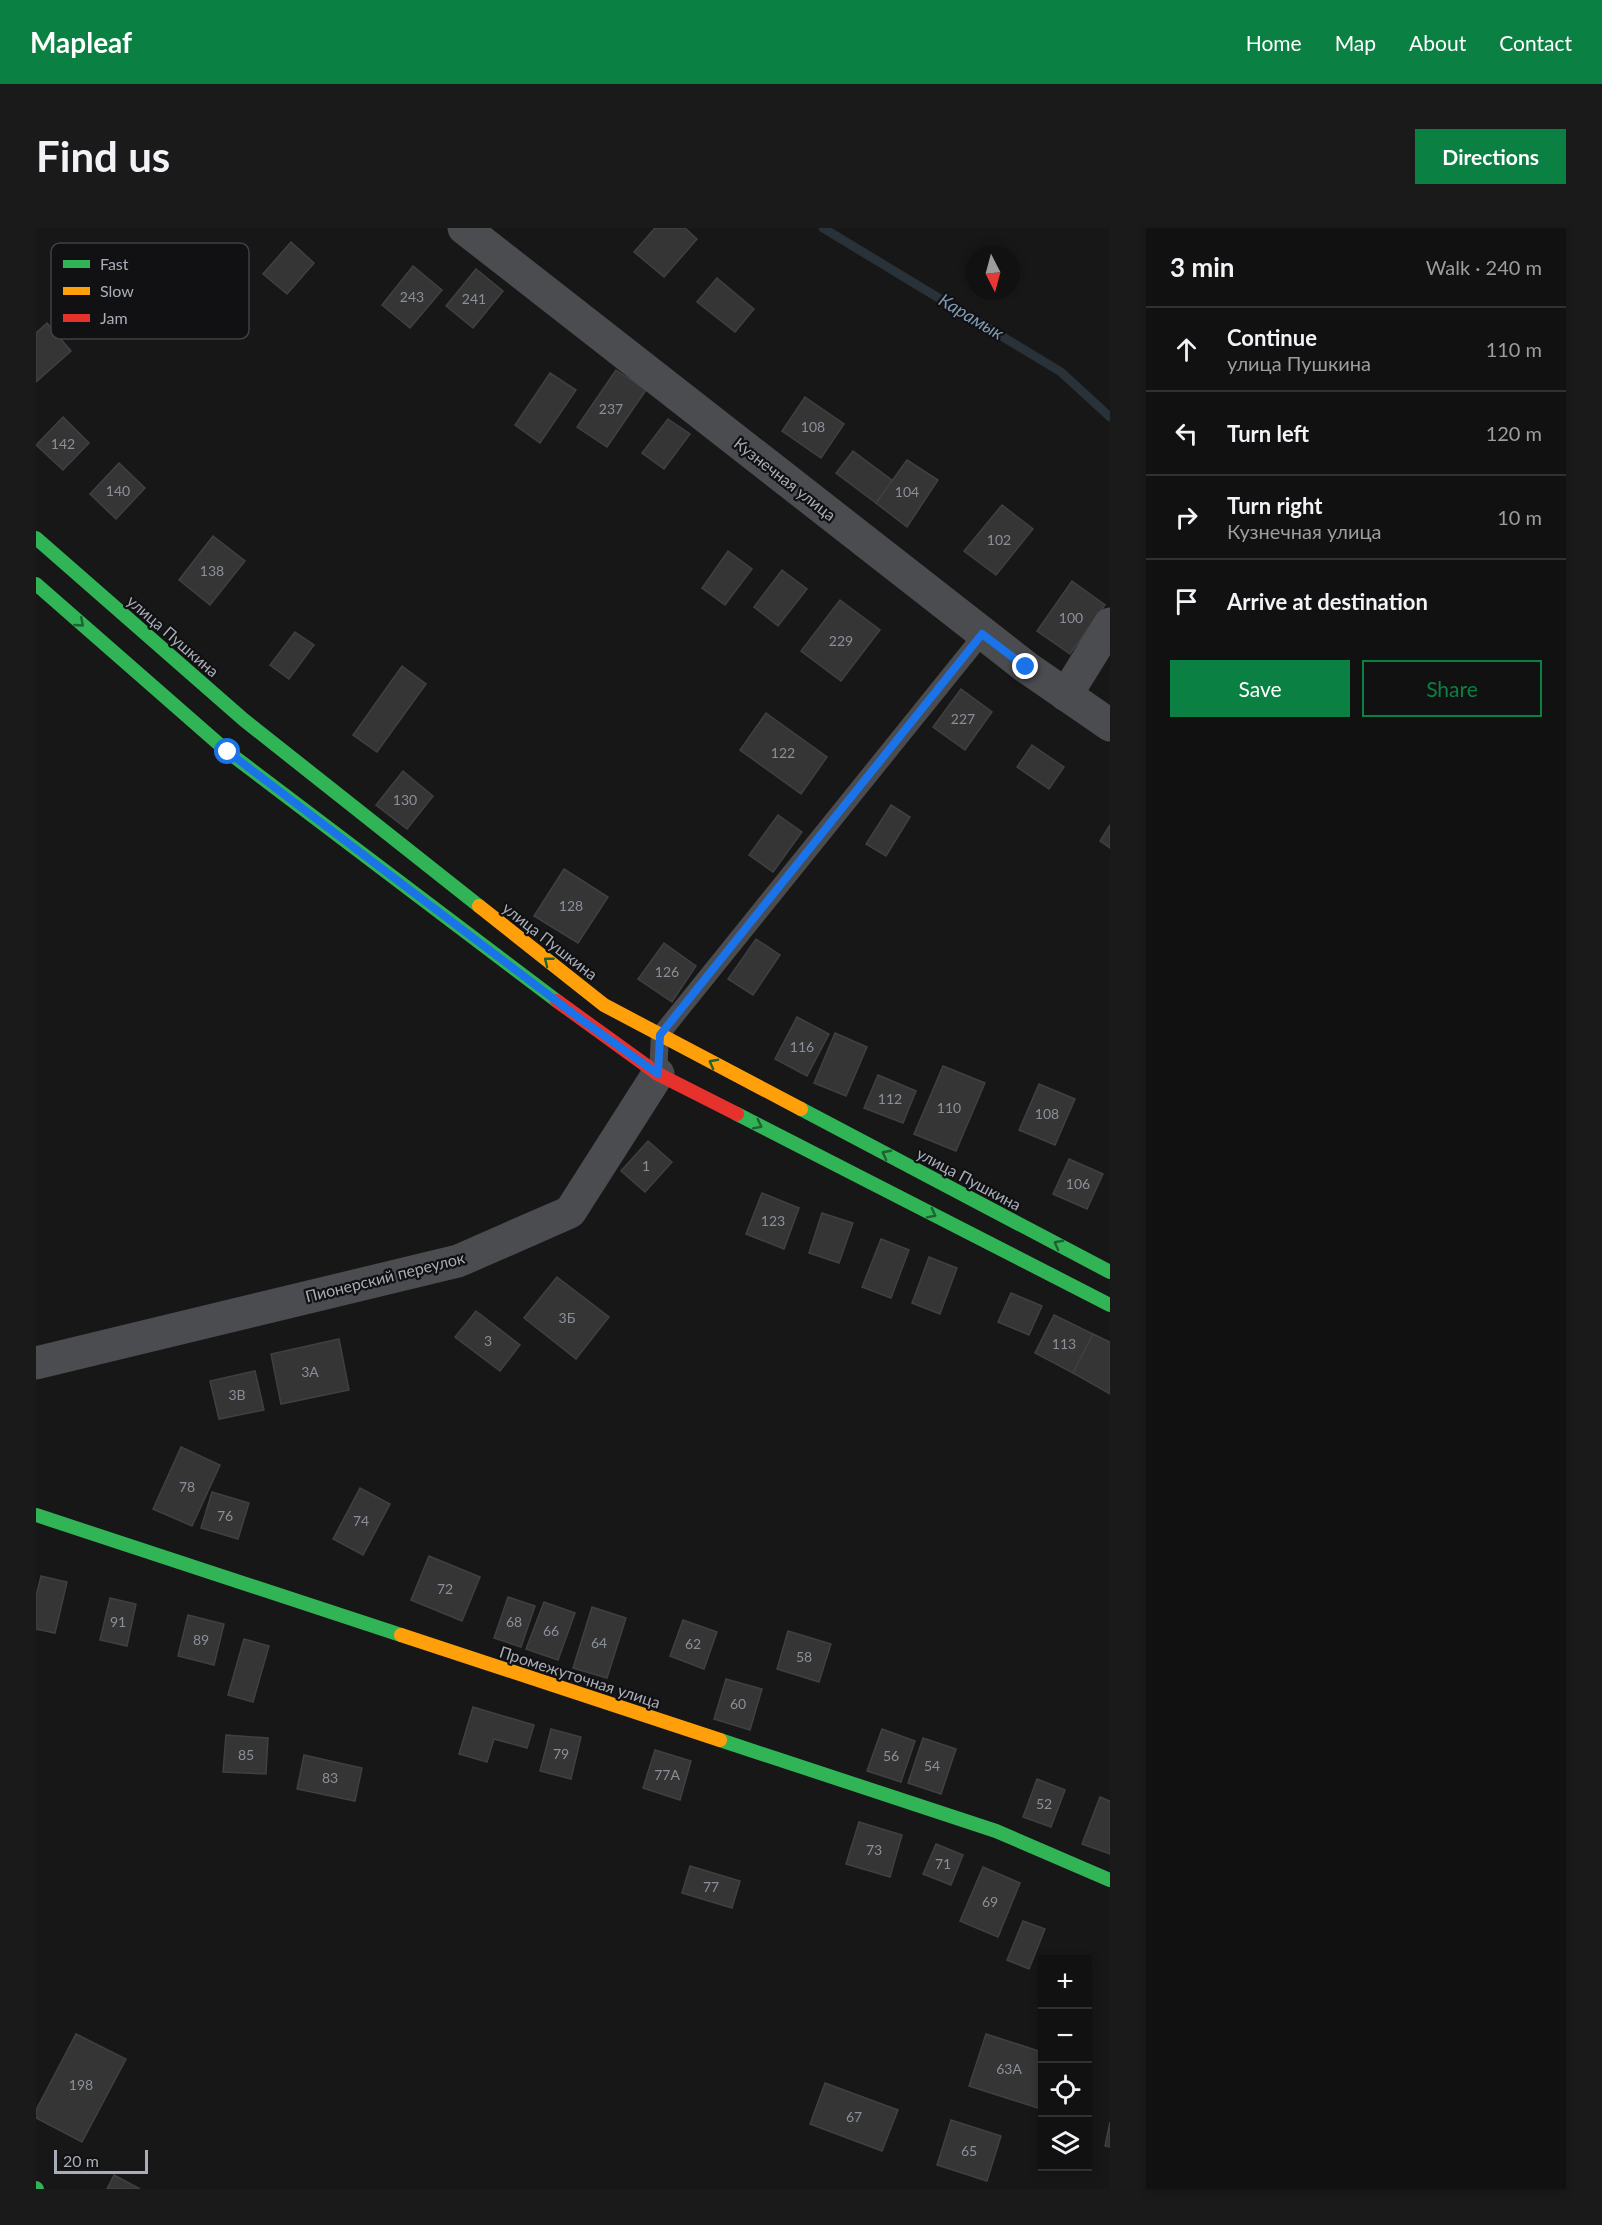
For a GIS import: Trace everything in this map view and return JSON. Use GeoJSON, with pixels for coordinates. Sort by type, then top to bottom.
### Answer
{"type":"FeatureCollection","features":[{"type":"Feature","properties":{"kind":"street","name":"Кузнечная улица"},"geometry":{"type":"LineString","coordinates":[[464,228],[982,634],[1110,725]]}},
{"type":"Feature","properties":{"kind":"street","name":"улица Пушкина"},"geometry":{"type":"LineString","coordinates":[[36,538],[244,720],[604,1005],[1110,1272]]}},
{"type":"Feature","properties":{"kind":"street"},"geometry":{"type":"LineString","coordinates":[[36,584],[228,752],[579,1018],[658,1074],[1110,1305]]}},
{"type":"Feature","properties":{"kind":"street"},"geometry":{"type":"LineString","coordinates":[[1066,695],[1110,624]]}},
{"type":"Feature","properties":{"kind":"street","name":"Пионерский переулок"},"geometry":{"type":"LineString","coordinates":[[36,1363],[458,1261],[570,1212],[658,1074]]}},
{"type":"Feature","properties":{"kind":"street","name":"Промежуточная улица"},"geometry":{"type":"LineString","coordinates":[[36,1515],[996,1832],[1110,1880]]}},
{"type":"Feature","properties":{"kind":"lane"},"geometry":{"type":"LineString","coordinates":[[658,1074],[660,1035],[982,634]]}},
{"type":"Feature","properties":{"kind":"building"},"geometry":{"type":"Polygon","coordinates":[[[655,228],[685,228],[697,239],[664,277],[634,252],[655,228]]]}},
{"type":"Feature","properties":{"kind":"building"},"geometry":{"type":"Polygon","coordinates":[[[291,242],[314,263],[287,294],[263,274],[291,242]]]}},
{"type":"Feature","properties":{"kind":"building"},"geometry":{"type":"Polygon","coordinates":[[[413,266],[442,290],[410,328],[382,305],[413,266]]]}},
{"type":"Feature","properties":{"kind":"building"},"geometry":{"type":"Polygon","coordinates":[[[476,269],[503,291],[473,328],[446,306],[476,269]]]}},
{"type":"Feature","properties":{"kind":"building"},"geometry":{"type":"Polygon","coordinates":[[[717,278],[754,309],[735,332],[697,302],[717,278]]]}},
{"type":"Feature","properties":{"kind":"building"},"geometry":{"type":"Polygon","coordinates":[[[47,323],[51,328],[51,339],[61,339],[71,351],[36,382],[36,333],[47,323]]]}},
{"type":"Feature","properties":{"kind":"building"},"geometry":{"type":"Polygon","coordinates":[[[616,370],[646,390],[607,447],[577,427],[616,370]]]}},
{"type":"Feature","properties":{"kind":"building"},"geometry":{"type":"Polygon","coordinates":[[[550,373],[576,390],[540,443],[515,425],[550,373]]]}},
{"type":"Feature","properties":{"kind":"building"},"geometry":{"type":"Polygon","coordinates":[[[805,397],[844,424],[821,458],[782,431],[805,397]]]}},
{"type":"Feature","properties":{"kind":"building"},"geometry":{"type":"Polygon","coordinates":[[[63,417],[89,443],[63,470],[36,445],[63,417]]]}},
{"type":"Feature","properties":{"kind":"building"},"geometry":{"type":"Polygon","coordinates":[[[668,419],[690,434],[664,469],[642,453],[668,419]]]}},
{"type":"Feature","properties":{"kind":"building"},"geometry":{"type":"Polygon","coordinates":[[[853,451],[893,481],[876,503],[836,473],[853,451]]]}},
{"type":"Feature","properties":{"kind":"building"},"geometry":{"type":"Polygon","coordinates":[[[907,460],[938,480],[907,527],[876,503],[907,460]]]}},
{"type":"Feature","properties":{"kind":"building"},"geometry":{"type":"Polygon","coordinates":[[[119,463],[145,488],[116,519],[90,494],[119,463]]]}},
{"type":"Feature","properties":{"kind":"building"},"geometry":{"type":"Polygon","coordinates":[[[1002,505],[1033,529],[996,575],[964,551],[1002,505]]]}},
{"type":"Feature","properties":{"kind":"building"},"geometry":{"type":"Polygon","coordinates":[[[213,536],[245,561],[210,605],[179,580],[213,536]]]}},
{"type":"Feature","properties":{"kind":"building"},"geometry":{"type":"Polygon","coordinates":[[[728,551],[752,569],[725,605],[702,588],[728,551]]]}},
{"type":"Feature","properties":{"kind":"building"},"geometry":{"type":"Polygon","coordinates":[[[782,570],[807,589],[778,626],[754,607],[782,570]]]}},
{"type":"Feature","properties":{"kind":"building"},"geometry":{"type":"Polygon","coordinates":[[[1072,581],[1105,605],[1070,654],[1037,631],[1072,581]]]}},
{"type":"Feature","properties":{"kind":"building"},"geometry":{"type":"Polygon","coordinates":[[[840,600],[880,630],[841,681],[801,651],[840,600]]]}},
{"type":"Feature","properties":{"kind":"building"},"geometry":{"type":"Polygon","coordinates":[[[295,632],[314,645],[289,679],[270,665],[295,632]]]}},
{"type":"Feature","properties":{"kind":"building"},"geometry":{"type":"Polygon","coordinates":[[[402,666],[426,684],[377,752],[353,735],[402,666]]]}},
{"type":"Feature","properties":{"kind":"building"},"geometry":{"type":"Polygon","coordinates":[[[961,689],[992,712],[965,750],[933,727],[961,689]]]}},
{"type":"Feature","properties":{"kind":"building"},"geometry":{"type":"Polygon","coordinates":[[[766,713],[827,757],[801,794],[740,750],[766,713]]]}},
{"type":"Feature","properties":{"kind":"building"},"geometry":{"type":"Polygon","coordinates":[[[1032,745],[1064,767],[1049,789],[1017,767],[1032,745]]]}},
{"type":"Feature","properties":{"kind":"building"},"geometry":{"type":"Polygon","coordinates":[[[403,771],[433,796],[407,829],[376,805],[403,771]]]}},
{"type":"Feature","properties":{"kind":"building"},"geometry":{"type":"Polygon","coordinates":[[[891,805],[910,817],[886,856],[866,844],[891,805]]]}},
{"type":"Feature","properties":{"kind":"building"},"geometry":{"type":"Polygon","coordinates":[[[778,815],[802,832],[773,872],[749,855],[778,815]]]}},
{"type":"Feature","properties":{"kind":"building"},"geometry":{"type":"Polygon","coordinates":[[[1110,825],[1110,848],[1100,841],[1110,825]]]}},
{"type":"Feature","properties":{"kind":"building"},"geometry":{"type":"Polygon","coordinates":[[[564,869],[608,897],[578,943],[534,916],[564,869]]]}},
{"type":"Feature","properties":{"kind":"building"},"geometry":{"type":"Polygon","coordinates":[[[756,939],[780,955],[753,995],[728,979],[756,939]]]}},
{"type":"Feature","properties":{"kind":"building"},"geometry":{"type":"Polygon","coordinates":[[[664,943],[696,966],[672,1002],[638,979],[664,943]]]}},
{"type":"Feature","properties":{"kind":"building"},"geometry":{"type":"Polygon","coordinates":[[[797,1017],[829,1034],[807,1076],[775,1059],[797,1017]]]}},
{"type":"Feature","properties":{"kind":"building"},"geometry":{"type":"Polygon","coordinates":[[[835,1033],[867,1047],[846,1096],[814,1083],[835,1033]]]}},
{"type":"Feature","properties":{"kind":"building"},"geometry":{"type":"Polygon","coordinates":[[[943,1066],[985,1083],[956,1151],[914,1134],[943,1066]]]}},
{"type":"Feature","properties":{"kind":"building"},"geometry":{"type":"Polygon","coordinates":[[[878,1075],[916,1091],[903,1123],[864,1108],[878,1075]]]}},
{"type":"Feature","properties":{"kind":"building"},"geometry":{"type":"Polygon","coordinates":[[[1039,1084],[1075,1099],[1055,1145],[1019,1130],[1039,1084]]]}},
{"type":"Feature","properties":{"kind":"building"},"geometry":{"type":"Polygon","coordinates":[[[648,1141],[672,1162],[645,1192],[621,1171],[648,1141]]]}},
{"type":"Feature","properties":{"kind":"building"},"geometry":{"type":"Polygon","coordinates":[[[1069,1159],[1103,1174],[1087,1209],[1053,1194],[1069,1159]]]}},
{"type":"Feature","properties":{"kind":"building"},"geometry":{"type":"Polygon","coordinates":[[[762,1193],[799,1208],[784,1249],[746,1234],[762,1193]]]}},
{"type":"Feature","properties":{"kind":"building"},"geometry":{"type":"Polygon","coordinates":[[[822,1213],[853,1223],[839,1263],[809,1253],[822,1213]]]}},
{"type":"Feature","properties":{"kind":"building"},"geometry":{"type":"Polygon","coordinates":[[[881,1239],[909,1250],[891,1298],[862,1287],[881,1239]]]}},
{"type":"Feature","properties":{"kind":"building"},"geometry":{"type":"Polygon","coordinates":[[[929,1257],[957,1268],[940,1314],[912,1303],[929,1257]]]}},
{"type":"Feature","properties":{"kind":"building"},"geometry":{"type":"Polygon","coordinates":[[[557,1277],[609,1317],[576,1359],[524,1318],[557,1277]]]}},
{"type":"Feature","properties":{"kind":"building"},"geometry":{"type":"Polygon","coordinates":[[[1011,1293],[1042,1306],[1029,1335],[998,1322],[1011,1293]]]}},
{"type":"Feature","properties":{"kind":"building"},"geometry":{"type":"Polygon","coordinates":[[[476,1311],[520,1345],[500,1371],[455,1337],[476,1311]]]}},
{"type":"Feature","properties":{"kind":"building"},"geometry":{"type":"Polygon","coordinates":[[[1054,1315],[1093,1334],[1073,1373],[1035,1353],[1054,1315]]]}},
{"type":"Feature","properties":{"kind":"building"},"geometry":{"type":"Polygon","coordinates":[[[1093,1334],[1110,1342],[1110,1394],[1073,1373],[1093,1334]]]}},
{"type":"Feature","properties":{"kind":"building"},"geometry":{"type":"Polygon","coordinates":[[[339,1339],[349,1390],[281,1404],[271,1354],[339,1339]]]}},
{"type":"Feature","properties":{"kind":"building"},"geometry":{"type":"Polygon","coordinates":[[[255,1371],[264,1410],[219,1419],[210,1381],[255,1371]]]}},
{"type":"Feature","properties":{"kind":"building"},"geometry":{"type":"Polygon","coordinates":[[[181,1447],[220,1465],[192,1526],[153,1509],[181,1447]]]}},
{"type":"Feature","properties":{"kind":"building"},"geometry":{"type":"Polygon","coordinates":[[[360,1488],[390,1504],[363,1555],[333,1539],[360,1488]]]}},
{"type":"Feature","properties":{"kind":"building"},"geometry":{"type":"Polygon","coordinates":[[[212,1492],[249,1503],[238,1539],[201,1528],[212,1492]]]}},
{"type":"Feature","properties":{"kind":"building"},"geometry":{"type":"Polygon","coordinates":[[[429,1556],[480,1577],[462,1621],[411,1600],[429,1556]]]}},
{"type":"Feature","properties":{"kind":"building"},"geometry":{"type":"Polygon","coordinates":[[[41,1576],[67,1582],[55,1633],[36,1629],[36,1596],[41,1576]]]}},
{"type":"Feature","properties":{"kind":"building"},"geometry":{"type":"Polygon","coordinates":[[[508,1597],[535,1606],[521,1647],[494,1638],[508,1597]]]}},
{"type":"Feature","properties":{"kind":"building"},"geometry":{"type":"Polygon","coordinates":[[[110,1598],[136,1604],[127,1646],[100,1640],[110,1598]]]}},
{"type":"Feature","properties":{"kind":"building"},"geometry":{"type":"Polygon","coordinates":[[[544,1602],[575,1613],[558,1660],[526,1649],[544,1602]]]}},
{"type":"Feature","properties":{"kind":"building"},"geometry":{"type":"Polygon","coordinates":[[[592,1607],[626,1618],[607,1678],[573,1668],[592,1607]]]}},
{"type":"Feature","properties":{"kind":"building"},"geometry":{"type":"Polygon","coordinates":[[[188,1615],[224,1624],[214,1665],[178,1656],[188,1615]]]}},
{"type":"Feature","properties":{"kind":"building"},"geometry":{"type":"Polygon","coordinates":[[[683,1620],[717,1632],[704,1669],[670,1656],[683,1620]]]}},
{"type":"Feature","properties":{"kind":"building"},"geometry":{"type":"Polygon","coordinates":[[[788,1631],[831,1644],[819,1682],[777,1669],[788,1631]]]}},
{"type":"Feature","properties":{"kind":"building"},"geometry":{"type":"Polygon","coordinates":[[[244,1639],[269,1646],[253,1702],[228,1695],[244,1639]]]}},
{"type":"Feature","properties":{"kind":"building"},"geometry":{"type":"Polygon","coordinates":[[[726,1679],[762,1689],[750,1730],[714,1719],[726,1679]]]}},
{"type":"Feature","properties":{"kind":"building"},"geometry":{"type":"Polygon","coordinates":[[[473,1707],[534,1725],[527,1748],[494,1739],[487,1762],[459,1754],[473,1707]]]}},
{"type":"Feature","properties":{"kind":"building"},"geometry":{"type":"Polygon","coordinates":[[[551,1729],[581,1737],[571,1779],[540,1771],[551,1729]]]}},
{"type":"Feature","properties":{"kind":"building"},"geometry":{"type":"Polygon","coordinates":[[[882,1729],[915,1741],[901,1782],[867,1771],[882,1729]]]}},
{"type":"Feature","properties":{"kind":"building"},"geometry":{"type":"Polygon","coordinates":[[[226,1735],[268,1738],[266,1774],[223,1772],[226,1735]]]}},
{"type":"Feature","properties":{"kind":"building"},"geometry":{"type":"Polygon","coordinates":[[[923,1738],[956,1749],[941,1794],[908,1783],[923,1738]]]}},
{"type":"Feature","properties":{"kind":"building"},"geometry":{"type":"Polygon","coordinates":[[[655,1750],[691,1761],[680,1800],[643,1788],[655,1750]]]}},
{"type":"Feature","properties":{"kind":"building"},"geometry":{"type":"Polygon","coordinates":[[[304,1755],[362,1768],[355,1801],[297,1789],[304,1755]]]}},
{"type":"Feature","properties":{"kind":"building"},"geometry":{"type":"Polygon","coordinates":[[[1037,1779],[1065,1790],[1051,1827],[1023,1817],[1037,1779]]]}},
{"type":"Feature","properties":{"kind":"building"},"geometry":{"type":"Polygon","coordinates":[[[1100,1797],[1110,1801],[1110,1854],[1082,1844],[1100,1797]]]}},
{"type":"Feature","properties":{"kind":"building"},"geometry":{"type":"Polygon","coordinates":[[[859,1822],[902,1835],[890,1877],[846,1864],[859,1822]]]}},
{"type":"Feature","properties":{"kind":"building"},"geometry":{"type":"Polygon","coordinates":[[[936,1844],[963,1855],[951,1885],[923,1874],[936,1844]]]}},
{"type":"Feature","properties":{"kind":"building"},"geometry":{"type":"Polygon","coordinates":[[[690,1866],[740,1881],[732,1908],[682,1893],[690,1866]]]}},
{"type":"Feature","properties":{"kind":"building"},"geometry":{"type":"Polygon","coordinates":[[[983,1867],[1020,1883],[998,1937],[960,1921],[983,1867]]]}},
{"type":"Feature","properties":{"kind":"building"},"geometry":{"type":"Polygon","coordinates":[[[1023,1921],[1045,1929],[1029,1969],[1007,1960],[1023,1921]]]}},
{"type":"Feature","properties":{"kind":"building"},"geometry":{"type":"Polygon","coordinates":[[[76,2034],[126,2059],[82,2142],[36,2118],[36,2110],[76,2034]]]}},
{"type":"Feature","properties":{"kind":"building"},"geometry":{"type":"Polygon","coordinates":[[[986,2034],[1038,2051],[1038,2108],[969,2086],[986,2034]]]}},
{"type":"Feature","properties":{"kind":"building"},"geometry":{"type":"Polygon","coordinates":[[[825,2083],[898,2110],[882,2151],[810,2124],[825,2083]]]}},
{"type":"Feature","properties":{"kind":"building"},"geometry":{"type":"Polygon","coordinates":[[[951,2120],[1001,2136],[987,2181],[937,2165],[951,2120]]]}},
{"type":"Feature","properties":{"kind":"building"},"geometry":{"type":"Polygon","coordinates":[[[1110,2122],[1110,2147],[1105,2146],[1110,2122]]]}},
{"type":"Feature","properties":{"kind":"building"},"geometry":{"type":"Polygon","coordinates":[[[114,2175],[140,2189],[107,2189],[114,2175]]]}},
{"type":"Feature","properties":{"kind":"waterway","name":"Карамык"},"geometry":{"type":"LineString","coordinates":[[823,228],[1061,372],[1110,417]]}},
{"type":"Feature","properties":{"kind":"traffic: fast"},"geometry":{"type":"LineString","coordinates":[[36,538],[244,720],[479,906]]}},
{"type":"Feature","properties":{"kind":"traffic: fast"},"geometry":{"type":"LineString","coordinates":[[36,584],[228,752],[557,1001]]}},
{"type":"Feature","properties":{"kind":"traffic: fast"},"geometry":{"type":"LineString","coordinates":[[801,1109],[1110,1272]]}},
{"type":"Feature","properties":{"kind":"traffic: fast"},"geometry":{"type":"LineString","coordinates":[[737,1114],[1110,1305]]}},
{"type":"Feature","properties":{"kind":"traffic: fast"},"geometry":{"type":"LineString","coordinates":[[36,1515],[401,1635]]}},
{"type":"Feature","properties":{"kind":"traffic: fast"},"geometry":{"type":"LineString","coordinates":[[720,1740],[996,1831],[1110,1880]]}},
{"type":"Feature","properties":{"kind":"traffic: slow"},"geometry":{"type":"LineString","coordinates":[[479,906],[604,1005],[801,1109]]}},
{"type":"Feature","properties":{"kind":"traffic: slow"},"geometry":{"type":"LineString","coordinates":[[401,1635],[720,1740]]}},
{"type":"Feature","properties":{"kind":"traffic: jam"},"geometry":{"type":"LineString","coordinates":[[557,1001],[658,1074],[737,1114]]}},
{"type":"Feature","properties":{"kind":"route"},"geometry":{"type":"LineString","coordinates":[[228,752],[579,1018],[658,1074],[660,1035],[982,634],[1026,667]]}}]}
